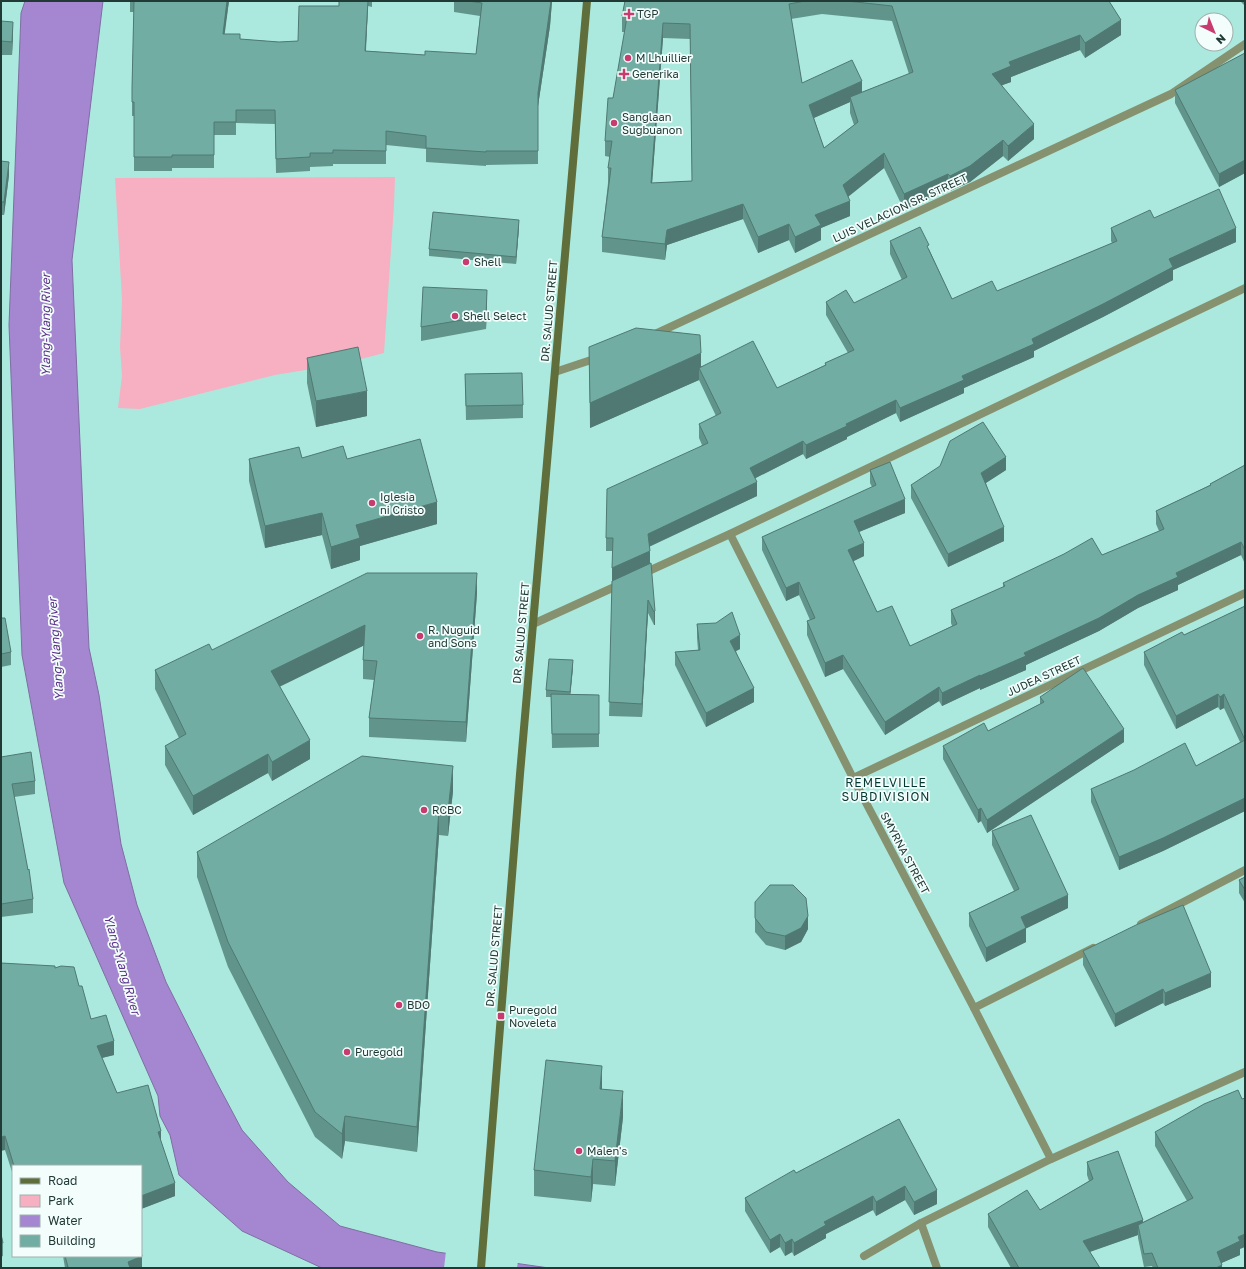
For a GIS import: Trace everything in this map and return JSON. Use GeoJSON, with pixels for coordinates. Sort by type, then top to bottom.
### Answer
{"type":"FeatureCollection","features":[{"type":"Feature","properties":{"kind":"main road","name":"DR. SALUD STREET"},"geometry":{"type":"LineString","coordinates":[[481,1268],[519,781],[587,1]]}},
{"type":"Feature","properties":{"kind":"street","name":"LUIS VELACION SR. STREET"},"geometry":{"type":"LineString","coordinates":[[649,337],[1171,94],[1245,44]]}},
{"type":"Feature","properties":{"kind":"street"},"geometry":{"type":"LineString","coordinates":[[533,624],[730,534],[1245,288]]}},
{"type":"Feature","properties":{"kind":"street"},"geometry":{"type":"LineString","coordinates":[[555,372],[606,355]]}},
{"type":"Feature","properties":{"kind":"street","name":"SMYRNA STREET"},"geometry":{"type":"LineString","coordinates":[[730,534],[853,778],[974,1008],[1051,1159]]}},
{"type":"Feature","properties":{"kind":"street","name":"JUDEA STREET"},"geometry":{"type":"LineString","coordinates":[[853,778],[1245,594]]}},
{"type":"Feature","properties":{"kind":"street"},"geometry":{"type":"LineString","coordinates":[[1131,928],[1245,870]]}},
{"type":"Feature","properties":{"kind":"street"},"geometry":{"type":"LineString","coordinates":[[974,1008],[1102,943]]}},
{"type":"Feature","properties":{"kind":"street"},"geometry":{"type":"LineString","coordinates":[[864,1256],[921,1223],[1051,1159],[1245,1072]]}},
{"type":"Feature","properties":{"kind":"street"},"geometry":{"type":"LineString","coordinates":[[921,1223],[937,1268]]}},
{"type":"Feature","properties":{"kind":"green space"},"geometry":{"type":"Polygon","coordinates":[[[395,177],[384,353],[342,364],[275,375],[140,409],[118,408],[122,376],[120,347],[122,300],[115,178],[395,177]]]}},
{"type":"Feature","properties":{"kind":"water","name":"Ylang-Ylang River"},"geometry":{"type":"Polygon","coordinates":[[[25,1],[103,1],[72,260],[89,648],[99,695],[121,844],[137,905],[166,982],[242,1130],[288,1182],[340,1226],[437,1252],[549,1268],[322,1268],[242,1231],[179,1175],[170,1135],[160,1116],[158,1096],[64,883],[22,655],[9,325],[21,13],[25,1]]]}},
{"type":"Feature","properties":{"kind":"pier"},"geometry":{"type":"Polygon","coordinates":[[[446,1251],[518,1261],[517,1268],[444,1268],[446,1251]]]}},
{"type":"Feature","properties":{"kind":"building"},"geometry":{"type":"Polygon","coordinates":[[[134,1],[227,1],[223,34],[240,34],[240,39],[279,42],[298,41],[299,6],[339,6],[339,1],[368,1],[365,51],[425,55],[425,51],[476,54],[482,3],[468,1],[551,1],[538,93],[538,151],[486,152],[426,148],[426,136],[386,131],[386,151],[333,150],[333,153],[310,153],[310,157],[276,159],[275,110],[236,110],[236,122],[214,122],[214,155],[134,157],[134,102],[132,102],[132,88],[134,1]]]}},
{"type":"Feature","properties":{"kind":"building"},"geometry":{"type":"Polygon","coordinates":[[[625,1],[805,1],[789,4],[802,83],[852,60],[862,81],[809,105],[824,148],[858,122],[850,97],[913,72],[892,6],[847,1],[1109,1],[1121,20],[1085,43],[1080,35],[1009,62],[1011,66],[992,74],[1034,124],[1008,146],[1003,140],[970,166],[950,176],[948,174],[904,194],[884,153],[843,185],[850,201],[815,215],[821,225],[795,237],[789,224],[758,237],[743,204],[667,230],[665,244],[602,237],[611,168],[608,168],[612,141],[605,141],[608,98],[613,98],[627,17],[622,16],[625,1]],[[663,23],[651,183],[692,181],[690,24],[663,23]]]}},
{"type":"Feature","properties":{"kind":"building"},"geometry":{"type":"Polygon","coordinates":[[[1,21],[13,22],[12,42],[1,41],[1,21]]]}},
{"type":"Feature","properties":{"kind":"building"},"geometry":{"type":"Polygon","coordinates":[[[1245,53],[1245,160],[1219,174],[1175,90],[1245,53]]]}},
{"type":"Feature","properties":{"kind":"building"},"geometry":{"type":"Polygon","coordinates":[[[1,161],[9,162],[4,202],[1,202],[1,161]]]}},
{"type":"Feature","properties":{"kind":"building"},"geometry":{"type":"Polygon","coordinates":[[[1219,189],[1236,228],[1169,259],[1173,267],[1032,339],[1034,344],[962,376],[964,380],[900,408],[896,400],[846,424],[847,426],[806,445],[803,441],[750,468],[757,482],[648,534],[650,551],[612,568],[613,538],[606,538],[607,489],[708,443],[699,424],[721,413],[699,368],[753,341],[777,388],[854,350],[826,302],[846,290],[854,303],[907,277],[890,241],[920,227],[929,245],[927,246],[952,299],[992,281],[997,291],[1117,241],[1111,228],[1150,210],[1154,218],[1219,189]]]}},
{"type":"Feature","properties":{"kind":"building"},"geometry":{"type":"Polygon","coordinates":[[[433,212],[519,220],[516,257],[429,249],[433,212]]]}},
{"type":"Feature","properties":{"kind":"building"},"geometry":{"type":"Polygon","coordinates":[[[423,287],[487,290],[486,316],[421,327],[423,287]]]}},
{"type":"Feature","properties":{"kind":"building"},"geometry":{"type":"Polygon","coordinates":[[[636,328],[700,335],[701,353],[590,403],[589,347],[636,328]]]}},
{"type":"Feature","properties":{"kind":"building"},"geometry":{"type":"Polygon","coordinates":[[[358,347],[367,391],[316,401],[307,358],[358,347]]]}},
{"type":"Feature","properties":{"kind":"building"},"geometry":{"type":"Polygon","coordinates":[[[522,373],[523,405],[466,406],[465,374],[522,373]]]}},
{"type":"Feature","properties":{"kind":"building"},"geometry":{"type":"Polygon","coordinates":[[[983,422],[1006,457],[981,473],[1004,527],[948,554],[911,485],[940,466],[950,441],[983,422]]]}},
{"type":"Feature","properties":{"kind":"building"},"geometry":{"type":"Polygon","coordinates":[[[420,439],[437,502],[356,525],[360,538],[331,547],[322,513],[265,526],[249,459],[299,447],[302,458],[343,446],[347,459],[420,439]]]}},
{"type":"Feature","properties":{"kind":"building"},"geometry":{"type":"Polygon","coordinates":[[[890,462],[905,499],[854,521],[864,543],[848,550],[877,612],[892,606],[910,646],[957,624],[951,610],[1005,586],[1003,583],[1064,554],[1092,538],[1102,555],[1164,529],[1156,511],[1211,485],[1210,484],[1245,465],[1245,550],[1241,542],[1176,573],[1178,577],[1138,595],[1099,618],[1024,653],[1026,656],[942,693],[939,687],[885,722],[843,655],[825,663],[807,621],[815,618],[799,582],[786,588],[762,537],[876,485],[870,470],[890,462]]]}},
{"type":"Feature","properties":{"kind":"building"},"geometry":{"type":"Polygon","coordinates":[[[651,563],[655,611],[654,612],[648,600],[642,704],[609,702],[612,581],[651,563]]]}},
{"type":"Feature","properties":{"kind":"building"},"geometry":{"type":"Polygon","coordinates":[[[367,573],[477,573],[466,722],[369,718],[377,661],[363,660],[365,625],[271,671],[310,740],[272,762],[268,754],[193,796],[165,746],[186,734],[155,670],[209,644],[212,650],[367,573]]]}},
{"type":"Feature","properties":{"kind":"building"},"geometry":{"type":"Polygon","coordinates":[[[1245,606],[1245,740],[1224,694],[1220,697],[1218,694],[1176,716],[1144,652],[1182,632],[1184,635],[1245,606]]]}},
{"type":"Feature","properties":{"kind":"building"},"geometry":{"type":"Polygon","coordinates":[[[732,612],[740,635],[730,641],[754,688],[706,713],[675,652],[700,650],[697,624],[716,623],[732,612]]]}},
{"type":"Feature","properties":{"kind":"building"},"geometry":{"type":"Polygon","coordinates":[[[1,618],[5,618],[11,652],[1,654],[1,618]]]}},
{"type":"Feature","properties":{"kind":"building"},"geometry":{"type":"Polygon","coordinates":[[[549,659],[573,660],[570,692],[546,690],[549,659]]]}},
{"type":"Feature","properties":{"kind":"building"},"geometry":{"type":"Polygon","coordinates":[[[1083,668],[1124,729],[987,820],[981,808],[978,810],[943,746],[984,723],[988,731],[1044,702],[1040,697],[1083,668]]]}},
{"type":"Feature","properties":{"kind":"building"},"geometry":{"type":"Polygon","coordinates":[[[551,694],[599,695],[599,734],[552,734],[551,694]]]}},
{"type":"Feature","properties":{"kind":"building"},"geometry":{"type":"Polygon","coordinates":[[[1245,740],[1245,798],[1163,838],[1119,857],[1091,789],[1134,770],[1185,743],[1196,766],[1245,740]]]}},
{"type":"Feature","properties":{"kind":"building"},"geometry":{"type":"Polygon","coordinates":[[[31,752],[35,781],[12,784],[28,870],[29,869],[33,899],[1,904],[1,757],[31,752]]]}},
{"type":"Feature","properties":{"kind":"building","name":"Puregold"},"geometry":{"type":"Polygon","coordinates":[[[362,756],[453,766],[448,811],[439,809],[417,1127],[345,1116],[342,1134],[315,1112],[228,942],[197,852],[362,756]]]}},
{"type":"Feature","properties":{"kind":"building"},"geometry":{"type":"Polygon","coordinates":[[[1031,815],[1068,895],[1021,917],[1026,928],[986,948],[969,913],[1019,889],[992,831],[1031,815]]]}},
{"type":"Feature","properties":{"kind":"building"},"geometry":{"type":"Polygon","coordinates":[[[1245,877],[1245,890],[1239,880],[1245,877]]]}},
{"type":"Feature","properties":{"kind":"building"},"geometry":{"type":"Polygon","coordinates":[[[770,885],[793,885],[806,898],[808,916],[801,928],[785,936],[766,932],[755,918],[755,902],[770,885]]]}},
{"type":"Feature","properties":{"kind":"building"},"geometry":{"type":"Polygon","coordinates":[[[1183,905],[1211,973],[1165,993],[1163,989],[1115,1014],[1083,951],[1136,925],[1183,905]]]}},
{"type":"Feature","properties":{"kind":"building"},"geometry":{"type":"Polygon","coordinates":[[[1,963],[55,966],[55,968],[61,966],[74,967],[79,986],[82,986],[91,1019],[106,1015],[114,1041],[97,1046],[117,1093],[148,1085],[161,1131],[158,1132],[175,1183],[142,1196],[142,1165],[14,1165],[5,1136],[1,1137],[1,963]]]}},
{"type":"Feature","properties":{"kind":"building","name":"Malen's"},"geometry":{"type":"Polygon","coordinates":[[[546,1060],[602,1066],[600,1089],[623,1091],[615,1161],[593,1159],[591,1177],[534,1170],[546,1060]]]}},
{"type":"Feature","properties":{"kind":"building"},"geometry":{"type":"Polygon","coordinates":[[[1238,1090],[1242,1099],[1245,1098],[1245,1234],[1238,1237],[1240,1241],[1217,1252],[1222,1265],[1216,1268],[1158,1268],[1152,1253],[1144,1254],[1138,1225],[1193,1198],[1155,1132],[1204,1104],[1238,1090]]]}},
{"type":"Feature","properties":{"kind":"building"},"geometry":{"type":"Polygon","coordinates":[[[899,1119],[937,1190],[914,1202],[905,1186],[876,1202],[873,1196],[824,1222],[826,1225],[794,1243],[792,1239],[785,1243],[780,1234],[770,1240],[745,1198],[794,1170],[796,1173],[899,1119]]]}},
{"type":"Feature","properties":{"kind":"building"},"geometry":{"type":"Polygon","coordinates":[[[1118,1151],[1143,1220],[1083,1241],[1100,1268],[1019,1268],[988,1214],[1027,1190],[1040,1210],[1093,1179],[1087,1162],[1118,1151]]]}},
{"type":"Feature","properties":{"kind":"building"},"geometry":{"type":"Polygon","coordinates":[[[65,1257],[140,1257],[128,1262],[130,1268],[65,1268],[68,1267],[65,1257]]]}},
{"type":"Feature","properties":{"kind":"place","name":"TGP"},"geometry":{"type":"Point","coordinates":[629,14]}},
{"type":"Feature","properties":{"kind":"place","name":"M Lhuillier"},"geometry":{"type":"Point","coordinates":[628,58]}},
{"type":"Feature","properties":{"kind":"place","name":"Generika"},"geometry":{"type":"Point","coordinates":[624,74]}},
{"type":"Feature","properties":{"kind":"place","name":"Sanglaan Sugbuanon"},"geometry":{"type":"Point","coordinates":[614,123]}},
{"type":"Feature","properties":{"kind":"place","name":"Shell"},"geometry":{"type":"Point","coordinates":[466,262]}},
{"type":"Feature","properties":{"kind":"place","name":"Shell Select"},"geometry":{"type":"Point","coordinates":[455,316]}},
{"type":"Feature","properties":{"kind":"place","name":"Iglesia ni Cristo"},"geometry":{"type":"Point","coordinates":[372,503]}},
{"type":"Feature","properties":{"kind":"place","name":"R. Nuguid and Sons"},"geometry":{"type":"Point","coordinates":[420,636]}},
{"type":"Feature","properties":{"kind":"place","name":"RCBC"},"geometry":{"type":"Point","coordinates":[424,810]}},
{"type":"Feature","properties":{"kind":"place","name":"BDO"},"geometry":{"type":"Point","coordinates":[399,1005]}},
{"type":"Feature","properties":{"kind":"place","name":"Puregold Noveleta"},"geometry":{"type":"Point","coordinates":[501,1016]}},
{"type":"Feature","properties":{"kind":"place","name":"Puregold"},"geometry":{"type":"Point","coordinates":[347,1052]}},
{"type":"Feature","properties":{"kind":"place","name":"Malen's"},"geometry":{"type":"Point","coordinates":[579,1151]}},
{"type":"Feature","properties":{"kind":"district","name":"REMELVILLE SUBDIVISION"},"geometry":{"type":"Point","coordinates":[886,790]}}]}
